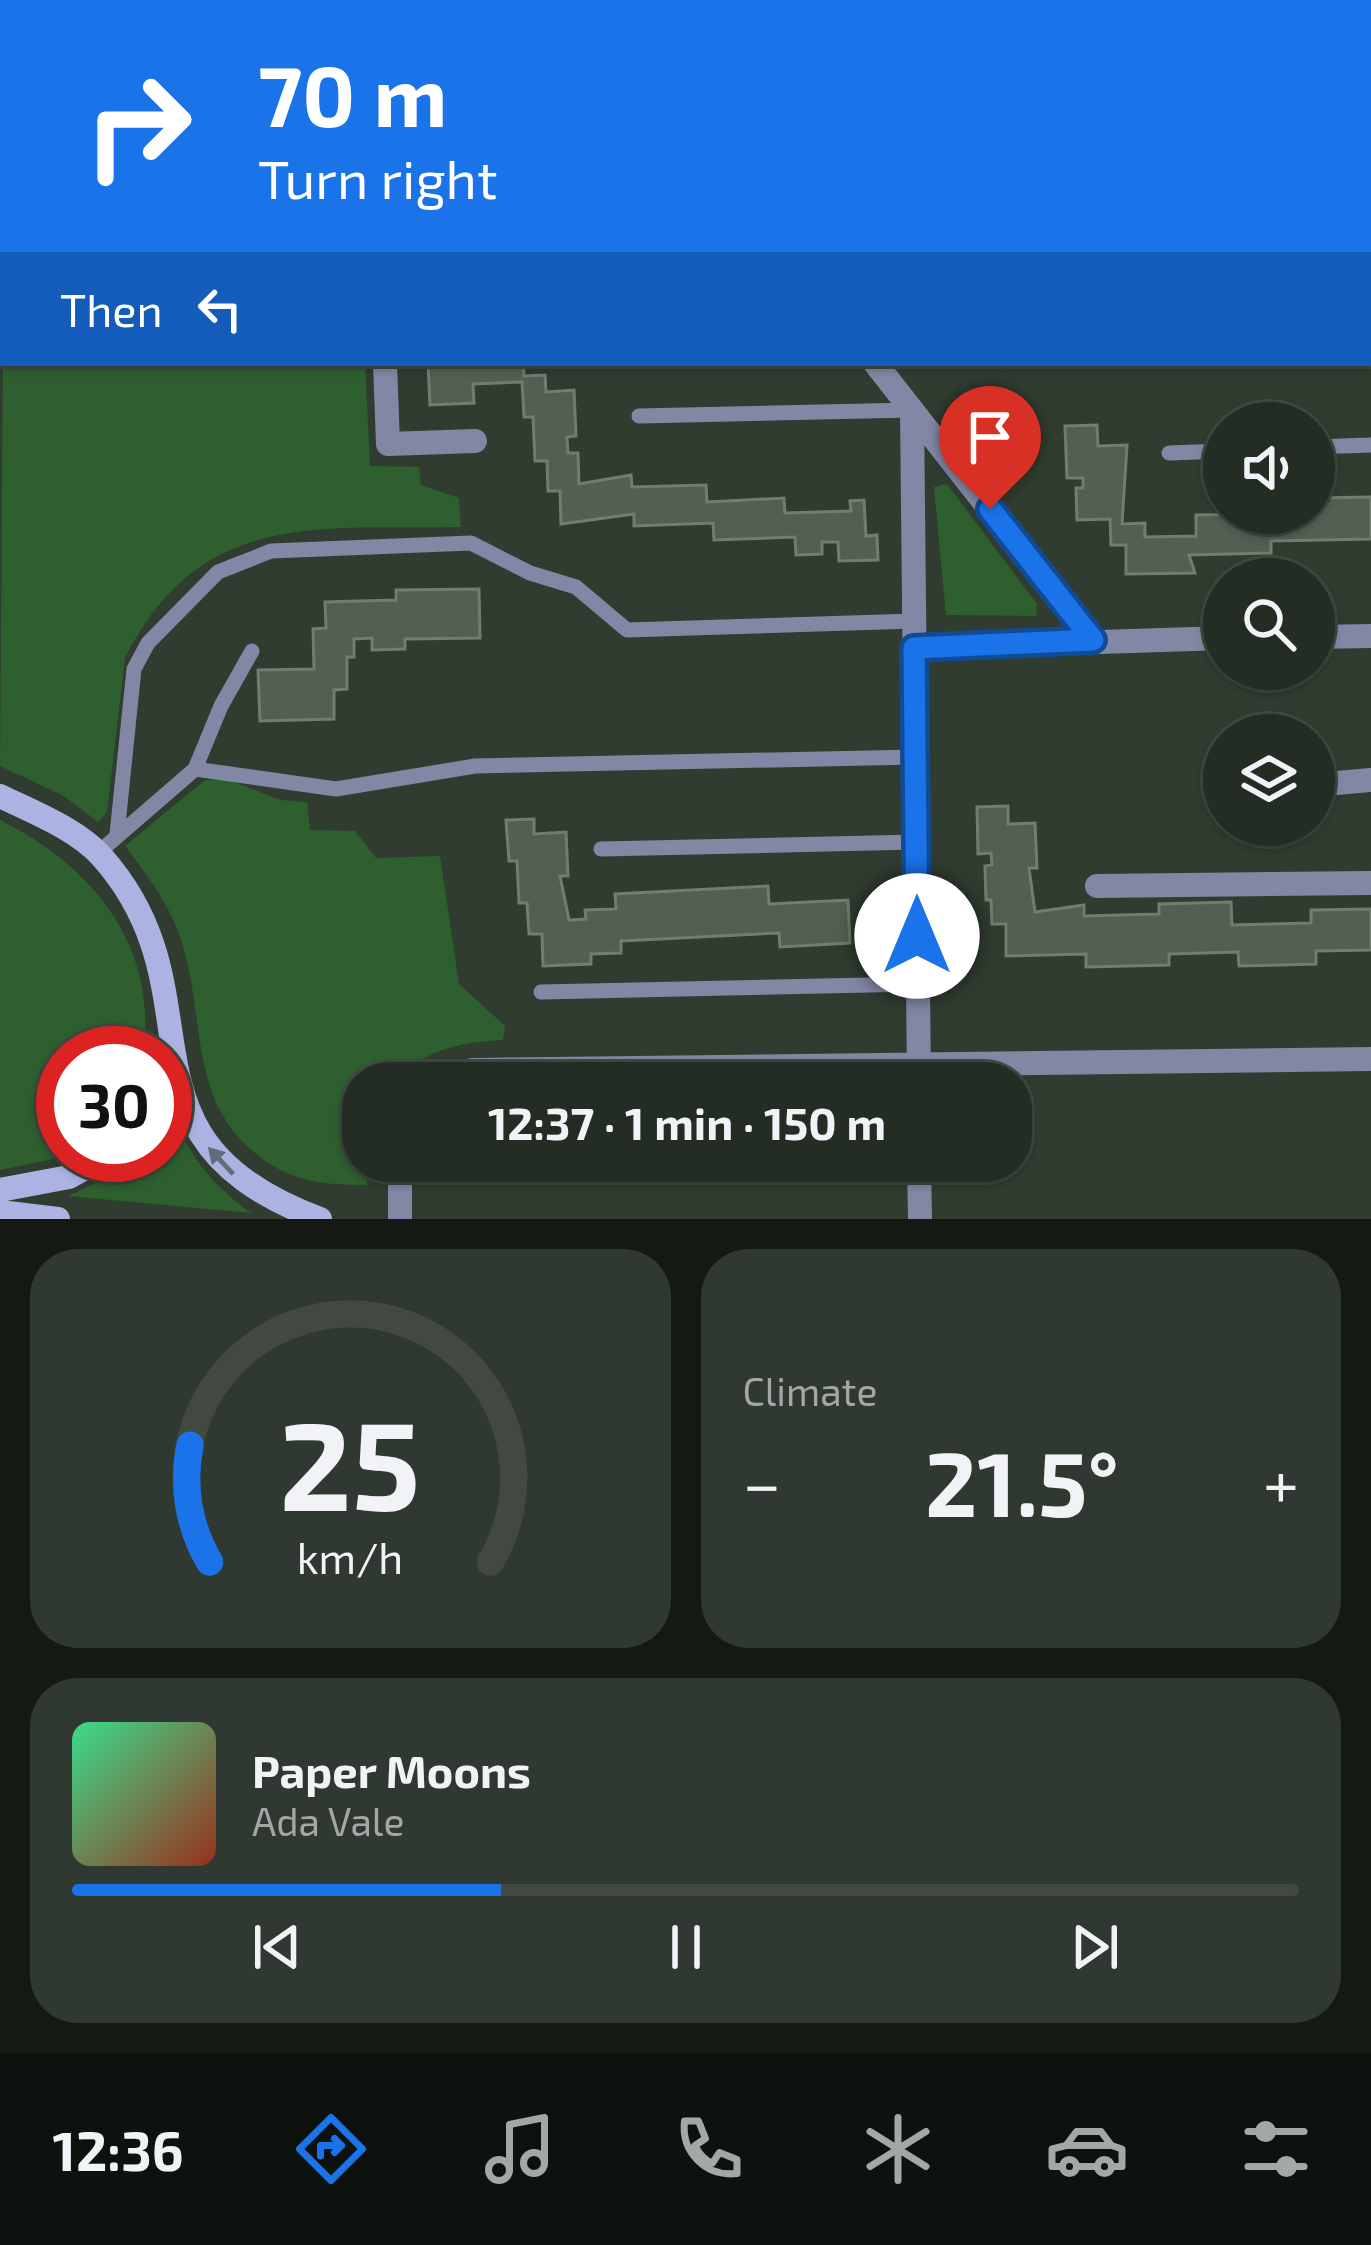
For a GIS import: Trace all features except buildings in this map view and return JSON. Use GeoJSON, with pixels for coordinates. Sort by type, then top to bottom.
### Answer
{"type":"FeatureCollection","features":[{"type":"Feature","properties":{"kind":"main road"},"geometry":{"type":"LineString","coordinates":[[0,796],[98,853],[138,904],[154,940],[170,1026]]}},
{"type":"Feature","properties":{"kind":"main road"},"geometry":{"type":"LineString","coordinates":[[192,1122],[244,1185],[320,1219]]}},
{"type":"Feature","properties":{"kind":"main road"},"geometry":{"type":"LineString","coordinates":[[0,1190],[42,1182]]}},
{"type":"Feature","properties":{"kind":"main road"},"geometry":{"type":"LineString","coordinates":[[0,1212],[58,1219]]}},
{"type":"Feature","properties":{"kind":"street"},"geometry":{"type":"LineString","coordinates":[[385,366],[388,444],[475,441]]}},
{"type":"Feature","properties":{"kind":"street"},"geometry":{"type":"LineString","coordinates":[[876,366],[1093,640]]}},
{"type":"Feature","properties":{"kind":"street"},"geometry":{"type":"LineString","coordinates":[[912,410],[919,1062]]}},
{"type":"Feature","properties":{"kind":"street"},"geometry":{"type":"LineString","coordinates":[[1335,637],[1371,636]]}},
{"type":"Feature","properties":{"kind":"street"},"geometry":{"type":"LineString","coordinates":[[914,648],[1203,638]]}},
{"type":"Feature","properties":{"kind":"street"},"geometry":{"type":"LineString","coordinates":[[1335,783],[1371,780]]}},
{"type":"Feature","properties":{"kind":"street"},"geometry":{"type":"LineString","coordinates":[[1097,886],[1371,884]]}},
{"type":"Feature","properties":{"kind":"street"},"geometry":{"type":"LineString","coordinates":[[1032,1069],[1371,1059]]}},
{"type":"Feature","properties":{"kind":"street"},"geometry":{"type":"LineString","coordinates":[[400,1182],[400,1219]]}},
{"type":"Feature","properties":{"kind":"street"},"geometry":{"type":"LineString","coordinates":[[920,1182],[920,1219]]}},
{"type":"Feature","properties":{"kind":"lane"},"geometry":{"type":"LineString","coordinates":[[639,416],[912,410]]}},
{"type":"Feature","properties":{"kind":"lane"},"geometry":{"type":"LineString","coordinates":[[1335,446],[1371,445]]}},
{"type":"Feature","properties":{"kind":"lane"},"geometry":{"type":"LineString","coordinates":[[1168,453],[1203,452]]}},
{"type":"Feature","properties":{"kind":"lane"},"geometry":{"type":"LineString","coordinates":[[117,834],[134,669],[148,643],[218,572],[271,551],[471,543],[530,573],[576,586],[627,630],[914,621]]}},
{"type":"Feature","properties":{"kind":"lane"},"geometry":{"type":"LineString","coordinates":[[98,853],[195,769],[221,706],[252,651]]}},
{"type":"Feature","properties":{"kind":"lane"},"geometry":{"type":"LineString","coordinates":[[195,769],[336,789],[475,766],[916,757]]}},
{"type":"Feature","properties":{"kind":"lane"},"geometry":{"type":"LineString","coordinates":[[601,850],[916,842]]}},
{"type":"Feature","properties":{"kind":"lane"},"geometry":{"type":"LineString","coordinates":[[541,992],[918,983]]}},
{"type":"Feature","properties":{"kind":"green space"},"geometry":{"type":"Polygon","coordinates":[[[3,366],[365,366],[370,466],[419,467],[421,485],[459,498],[461,527],[312,530],[268,537],[227,551],[189,575],[155,609],[125,658],[107,812],[98,822],[64,796],[0,766],[3,366]]]}},
{"type":"Feature","properties":{"kind":"green space"},"geometry":{"type":"Polygon","coordinates":[[[947,484],[1037,604],[1036,616],[946,615],[934,487],[947,484]]]}},
{"type":"Feature","properties":{"kind":"green space"},"geometry":{"type":"Polygon","coordinates":[[[226,779],[281,800],[307,802],[310,830],[355,831],[376,858],[440,856],[459,984],[505,1026],[503,1040],[444,1050],[418,1062],[342,1062],[342,1182],[367,1185],[321,1183],[268,1163],[234,1132],[219,1109],[203,1059],[190,978],[174,921],[125,846],[205,780],[226,779]]]}},
{"type":"Feature","properties":{"kind":"green space"},"geometry":{"type":"Polygon","coordinates":[[[0,820],[63,860],[111,912],[129,943],[145,1014],[144,1026],[36,1026],[36,1163],[0,1170],[0,820]]]}},
{"type":"Feature","properties":{"kind":"green space"},"geometry":{"type":"Polygon","coordinates":[[[192,1151],[221,1189],[251,1213],[68,1196],[98,1182],[192,1182],[192,1151]]]}},
{"type":"Feature","properties":{"kind":"route"},"geometry":{"type":"LineString","coordinates":[[917,936],[914,648],[1093,640],[990,509]]}}]}
